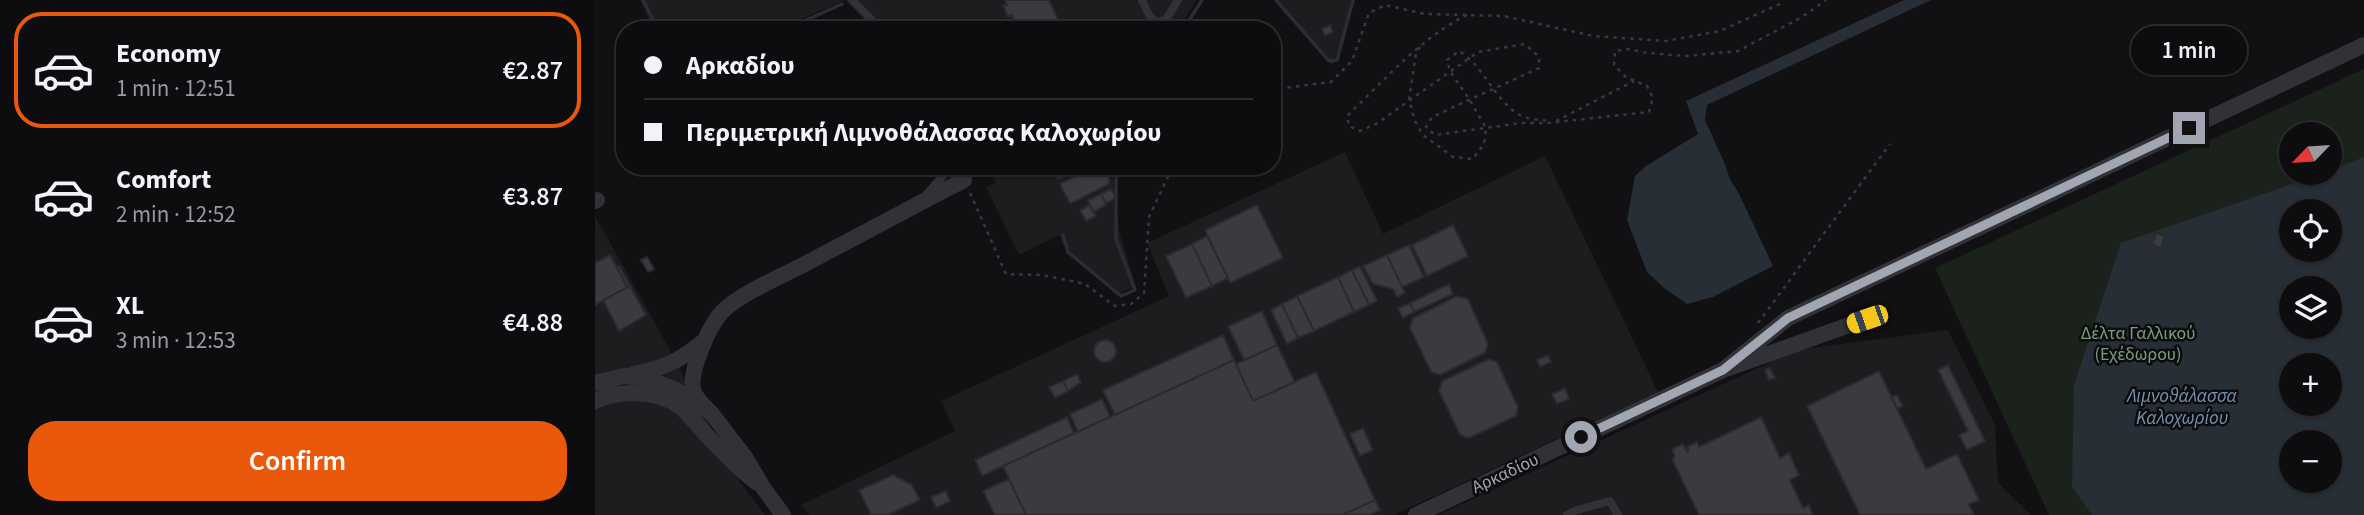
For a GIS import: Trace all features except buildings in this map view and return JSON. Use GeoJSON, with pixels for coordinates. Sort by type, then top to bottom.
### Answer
{"type":"FeatureCollection","features":[{"type":"Feature","properties":{"kind":"street"},"geometry":{"type":"LineString","coordinates":[[1723,370],[1788,318],[2364,46]]}},
{"type":"Feature","properties":{"kind":"street"},"geometry":{"type":"LineString","coordinates":[[651,396],[674,389],[685,380],[688,363],[724,310],[964,180]]}},
{"type":"Feature","properties":{"kind":"street","name":"Αρκαδίου"},"geometry":{"type":"LineString","coordinates":[[1416,515],[1723,370],[1867,319]]}},
{"type":"Feature","properties":{"kind":"street"},"geometry":{"type":"LineString","coordinates":[[595,383],[688,363]]}},
{"type":"Feature","properties":{"kind":"street"},"geometry":{"type":"LineString","coordinates":[[688,363],[697,398],[745,457],[783,515]]}},
{"type":"Feature","properties":{"kind":"street"},"geometry":{"type":"LineString","coordinates":[[624,376],[645,378],[674,389],[712,414]]}},
{"type":"Feature","properties":{"kind":"street"},"geometry":{"type":"LineString","coordinates":[[674,389],[679,406]]}},
{"type":"Feature","properties":{"kind":"street"},"geometry":{"type":"LineString","coordinates":[[595,401],[608,395],[627,392],[664,399],[679,406],[737,467],[764,489]]}},
{"type":"Feature","properties":{"kind":"lane"},"geometry":{"type":"LineString","coordinates":[[852,0],[873,21]]}},
{"type":"Feature","properties":{"kind":"lane"},"geometry":{"type":"LineString","coordinates":[[1142,0],[1150,17],[1155,21]]}},
{"type":"Feature","properties":{"kind":"lane"},"geometry":{"type":"LineString","coordinates":[[1162,21],[1167,18],[1178,0]]}},
{"type":"Feature","properties":{"kind":"lane"},"geometry":{"type":"LineString","coordinates":[[916,206],[944,175]]}},
{"type":"Feature","properties":{"kind":"lane"},"geometry":{"type":"LineString","coordinates":[[1567,515],[1610,500],[1618,515]]}},
{"type":"Feature","properties":{"kind":"path"},"geometry":{"type":"LineString","coordinates":[[1281,89],[1331,82],[1352,61],[1369,13],[1385,5],[1425,14],[1504,16],[1593,36],[1666,41],[1720,31],[1780,4],[1781,0]]}},
{"type":"Feature","properties":{"kind":"path"},"geometry":{"type":"LineString","coordinates":[[1467,15],[1446,25],[1423,43],[1347,116],[1349,126],[1360,131],[1375,124],[1478,52],[1525,44],[1539,57],[1539,68],[1432,117],[1426,127],[1434,135],[1649,112],[1653,98],[1647,86],[1626,78],[1614,65],[1615,51],[1629,49],[1686,56],[1738,51],[1802,18],[1826,0]]}},
{"type":"Feature","properties":{"kind":"path"},"geometry":{"type":"LineString","coordinates":[[1423,43],[1416,53],[1409,100],[1415,121],[1423,135],[1453,157],[1473,159],[1484,144],[1486,128],[1450,72],[1447,60],[1459,51],[1470,58],[1496,94],[1520,116],[1554,122],[1634,81]]}},
{"type":"Feature","properties":{"kind":"path"},"geometry":{"type":"LineString","coordinates":[[1755,327],[1890,144]]}},
{"type":"Feature","properties":{"kind":"path"},"geometry":{"type":"LineString","coordinates":[[964,180],[1006,274],[1042,275],[1085,284],[1115,306],[1131,304],[1144,293],[1149,217],[1169,175]]}},
{"type":"Feature","properties":{"kind":"shaded area"},"geometry":{"type":"Polygon","coordinates":[[[640,0],[845,0],[797,21],[650,21],[640,0]]]}},
{"type":"Feature","properties":{"kind":"shaded area"},"geometry":{"type":"Polygon","coordinates":[[[845,0],[1197,0],[1183,21],[865,21],[845,0]]]}},
{"type":"Feature","properties":{"kind":"shaded area"},"geometry":{"type":"Polygon","coordinates":[[[1275,0],[1352,0],[1333,66],[1275,0]]]}},
{"type":"Feature","properties":{"kind":"shaded area"},"geometry":{"type":"Polygon","coordinates":[[[1345,152],[1383,234],[1545,156],[1658,392],[1394,515],[809,515],[801,505],[955,431],[941,401],[1169,296],[1147,243],[1345,152]]]}},
{"type":"Feature","properties":{"kind":"shaded area"},"geometry":{"type":"Polygon","coordinates":[[[992,175],[1114,175],[1119,232],[1136,286],[1117,295],[1063,245],[1059,235],[1019,255],[986,187],[996,183],[992,175]]]}},
{"type":"Feature","properties":{"kind":"shaded area"},"geometry":{"type":"Polygon","coordinates":[[[595,216],[740,482],[765,515],[595,515],[595,216]]]}},
{"type":"Feature","properties":{"kind":"shaded area"},"geometry":{"type":"Polygon","coordinates":[[[1948,330],[1995,425],[1998,483],[2031,515],[1438,515],[1769,363],[1788,351],[1948,330]]]}},
{"type":"Feature","properties":{"kind":"green space","name":"Λιμνοθάλασσα Καλοχωρίου"},"geometry":{"type":"Polygon","coordinates":[[[2364,69],[2364,515],[2049,515],[1935,268],[2364,69]]]}},
{"type":"Feature","properties":{"kind":"water"},"geometry":{"type":"Polygon","coordinates":[[[1904,0],[1931,0],[1707,105],[1705,120],[1730,179],[1773,266],[1713,297],[1687,304],[1664,288],[1647,272],[1627,220],[1635,176],[1646,166],[1698,134],[1686,101],[1904,0]]]}},
{"type":"Feature","properties":{"kind":"water","name":"Λιμνοθάλασσα Καλοχωρίου"},"geometry":{"type":"Polygon","coordinates":[[[2364,157],[2364,515],[2092,515],[2072,487],[2074,385],[2121,243],[2286,186],[2341,186],[2342,166],[2364,157]]]}},
{"type":"Feature","properties":{"kind":"waterway"},"geometry":{"type":"LineString","coordinates":[[643,0],[654,21]]}},
{"type":"Feature","properties":{"kind":"waterway"},"geometry":{"type":"LineString","coordinates":[[1189,21],[1202,0]]}},
{"type":"Feature","properties":{"kind":"waterway"},"geometry":{"type":"LineString","coordinates":[[1276,0],[1329,61],[1337,60],[1353,0]]}},
{"type":"Feature","properties":{"kind":"waterway"},"geometry":{"type":"LineString","coordinates":[[804,21],[842,4]]}},
{"type":"Feature","properties":{"kind":"waterway"},"geometry":{"type":"LineString","coordinates":[[1063,235],[1068,252],[1121,296],[1135,290],[1116,239],[1116,175]]}},
{"type":"Feature","properties":{"kind":"route"},"geometry":{"type":"LineString","coordinates":[[1581,437],[1723,370],[1788,318],[2189,128]]}},
{"type":"Feature","properties":{"kind":"park label","name":"Δέλτα Γαλλικού (Εχέδωρου)"},"geometry":{"type":"Point","coordinates":[2138,343]}}]}
